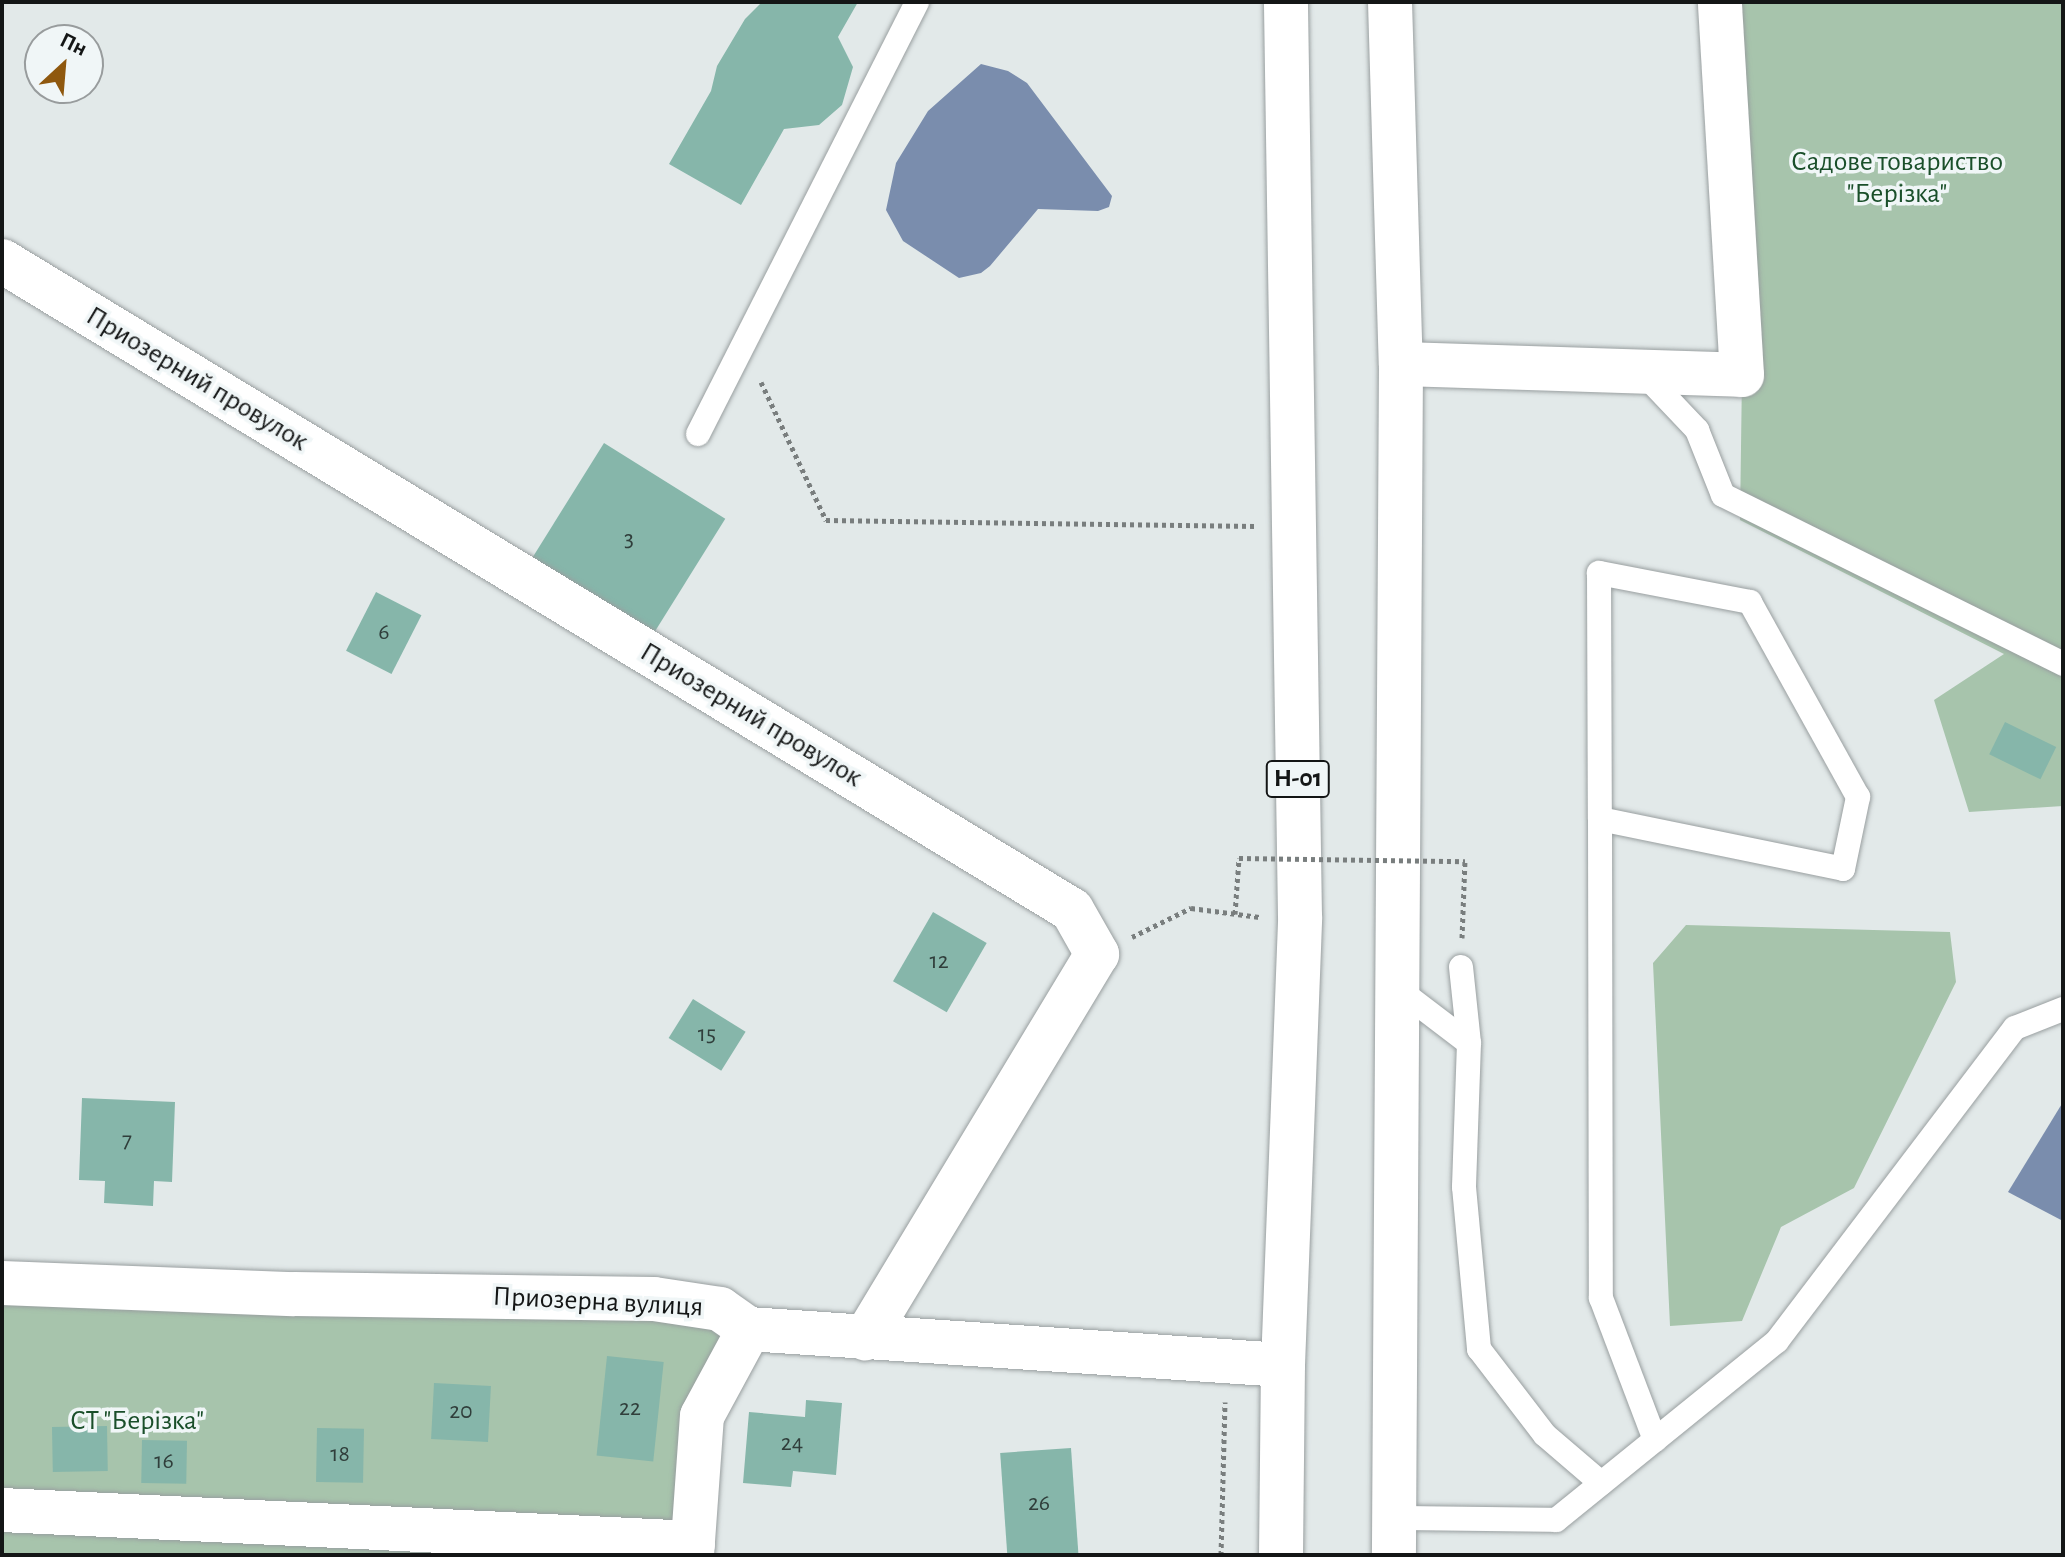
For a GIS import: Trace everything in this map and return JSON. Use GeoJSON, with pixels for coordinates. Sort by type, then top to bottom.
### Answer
{"type":"FeatureCollection","features":[{"type":"Feature","properties":{"kind":"street","name":"Н-01"},"geometry":{"type":"LineString","coordinates":[[1281,1555],[1283,1365],[1300,917],[1286,2]]}},
{"type":"Feature","properties":{"kind":"street"},"geometry":{"type":"LineString","coordinates":[[1390,2],[1401,364],[1394,1536]]}},
{"type":"Feature","properties":{"kind":"street"},"geometry":{"type":"LineString","coordinates":[[1401,364],[1742,375],[1720,2]]}},
{"type":"Feature","properties":{"kind":"street","name":"Приозерний провулок"},"geometry":{"type":"LineString","coordinates":[[2,261],[1072,910],[1097,954]]}},
{"type":"Feature","properties":{"kind":"street"},"geometry":{"type":"LineString","coordinates":[[865,1339],[1097,954]]}},
{"type":"Feature","properties":{"kind":"street","name":"Приозерна вулиця"},"geometry":{"type":"LineString","coordinates":[[2,1283],[294,1294],[654,1299],[720,1309],[749,1329],[1283,1365]]}},
{"type":"Feature","properties":{"kind":"street"},"geometry":{"type":"LineString","coordinates":[[2,1510],[692,1549],[702,1416],[749,1329]]}},
{"type":"Feature","properties":{"kind":"lane"},"geometry":{"type":"LineString","coordinates":[[698,434],[917,2]]}},
{"type":"Feature","properties":{"kind":"lane"},"geometry":{"type":"LineString","coordinates":[[1641,371],[1697,430],[1723,495],[2063,664]]}},
{"type":"Feature","properties":{"kind":"lane"},"geometry":{"type":"LineString","coordinates":[[1600,819],[1843,869],[1858,797],[1750,602],[1599,573],[1601,1298],[1655,1440]]}},
{"type":"Feature","properties":{"kind":"lane"},"geometry":{"type":"LineString","coordinates":[[1461,967],[1469,1043],[1464,1187],[1479,1349],[1545,1435],[1601,1483]]}},
{"type":"Feature","properties":{"kind":"lane"},"geometry":{"type":"LineString","coordinates":[[1398,989],[1469,1043]]}},
{"type":"Feature","properties":{"kind":"lane"},"geometry":{"type":"LineString","coordinates":[[1394,1536],[1556,1520],[1777,1341],[2015,1028],[2063,1009]]}},
{"type":"Feature","properties":{"kind":"path"},"geometry":{"type":"LineString","coordinates":[[743,345],[826,520],[1294,526]]}},
{"type":"Feature","properties":{"kind":"path"},"geometry":{"type":"LineString","coordinates":[[1235,914],[1239,858],[1465,861],[1461,967]]}},
{"type":"Feature","properties":{"kind":"path"},"geometry":{"type":"LineString","coordinates":[[1097,954],[1191,908],[1300,917]]}},
{"type":"Feature","properties":{"kind":"path"},"geometry":{"type":"LineString","coordinates":[[1221,1555],[1226,1361]]}},
{"type":"Feature","properties":{"kind":"green space","name":"Садове товариство \"Берізка\""},"geometry":{"type":"Polygon","coordinates":[[[1720,2],[2063,2],[2063,806],[1969,812],[1934,700],[2004,654],[1740,520],[1742,375],[1720,2]]]}},
{"type":"Feature","properties":{"kind":"green space"},"geometry":{"type":"Polygon","coordinates":[[[1686,925],[1950,932],[1956,982],[1854,1188],[1781,1227],[1742,1321],[1670,1326],[1653,963],[1686,925]]]}},
{"type":"Feature","properties":{"kind":"green space","name":"СТ \"Берізка\""},"geometry":{"type":"Polygon","coordinates":[[[2,1283],[654,1299],[749,1329],[702,1416],[692,1555],[2,1555],[2,1283]]]}},
{"type":"Feature","properties":{"kind":"water"},"geometry":{"type":"Polygon","coordinates":[[[981,64],[1008,71],[1027,83],[1112,196],[1109,207],[1098,211],[1038,209],[990,266],[981,273],[959,278],[903,241],[886,210],[896,163],[928,111],[981,64]]]}},
{"type":"Feature","properties":{"kind":"water"},"geometry":{"type":"Polygon","coordinates":[[[2063,1102],[2063,1221],[2008,1192],[2063,1102]]]}},
{"type":"Feature","properties":{"kind":"building"},"geometry":{"type":"Polygon","coordinates":[[[762,2],[858,2],[838,37],[853,67],[842,105],[819,125],[784,129],[741,205],[669,164],[711,91],[717,66],[745,19],[762,2]]]}},
{"type":"Feature","properties":{"kind":"building"},"geometry":{"type":"Polygon","coordinates":[[[604,443],[725,519],[652,637],[530,561],[604,443]]]}},
{"type":"Feature","properties":{"kind":"building"},"geometry":{"type":"Polygon","coordinates":[[[376,592],[421,615],[391,674],[346,651],[376,592]]]}},
{"type":"Feature","properties":{"kind":"building"},"geometry":{"type":"Polygon","coordinates":[[[2005,722],[2056,747],[2040,779],[1989,754],[2005,722]]]}},
{"type":"Feature","properties":{"kind":"building"},"geometry":{"type":"Polygon","coordinates":[[[933,912],[987,943],[947,1012],[893,981],[933,912]]]}},
{"type":"Feature","properties":{"kind":"building"},"geometry":{"type":"Polygon","coordinates":[[[693,999],[746,1032],[721,1071],[669,1038],[693,999]]]}},
{"type":"Feature","properties":{"kind":"building"},"geometry":{"type":"Polygon","coordinates":[[[82,1098],[175,1102],[172,1182],[154,1181],[153,1206],[104,1203],[105,1181],[79,1180],[82,1098]]]}},
{"type":"Feature","properties":{"kind":"building"},"geometry":{"type":"Polygon","coordinates":[[[607,1356],[664,1362],[653,1461],[597,1455],[607,1356]]]}},
{"type":"Feature","properties":{"kind":"building"},"geometry":{"type":"Polygon","coordinates":[[[434,1383],[491,1386],[488,1442],[431,1439],[434,1383]]]}},
{"type":"Feature","properties":{"kind":"building"},"geometry":{"type":"Polygon","coordinates":[[[806,1400],[842,1403],[836,1475],[793,1471],[791,1487],[743,1483],[749,1412],[805,1417],[806,1400]]]}},
{"type":"Feature","properties":{"kind":"building"},"geometry":{"type":"Polygon","coordinates":[[[107,1426],[108,1471],[53,1472],[52,1427],[107,1426]]]}},
{"type":"Feature","properties":{"kind":"building"},"geometry":{"type":"Polygon","coordinates":[[[317,1428],[364,1429],[363,1483],[316,1482],[317,1428]]]}},
{"type":"Feature","properties":{"kind":"building"},"geometry":{"type":"Polygon","coordinates":[[[142,1440],[187,1441],[186,1484],[141,1483],[142,1440]]]}},
{"type":"Feature","properties":{"kind":"building"},"geometry":{"type":"Polygon","coordinates":[[[1071,1448],[1078,1555],[1007,1555],[1000,1453],[1071,1448]]]}}]}
